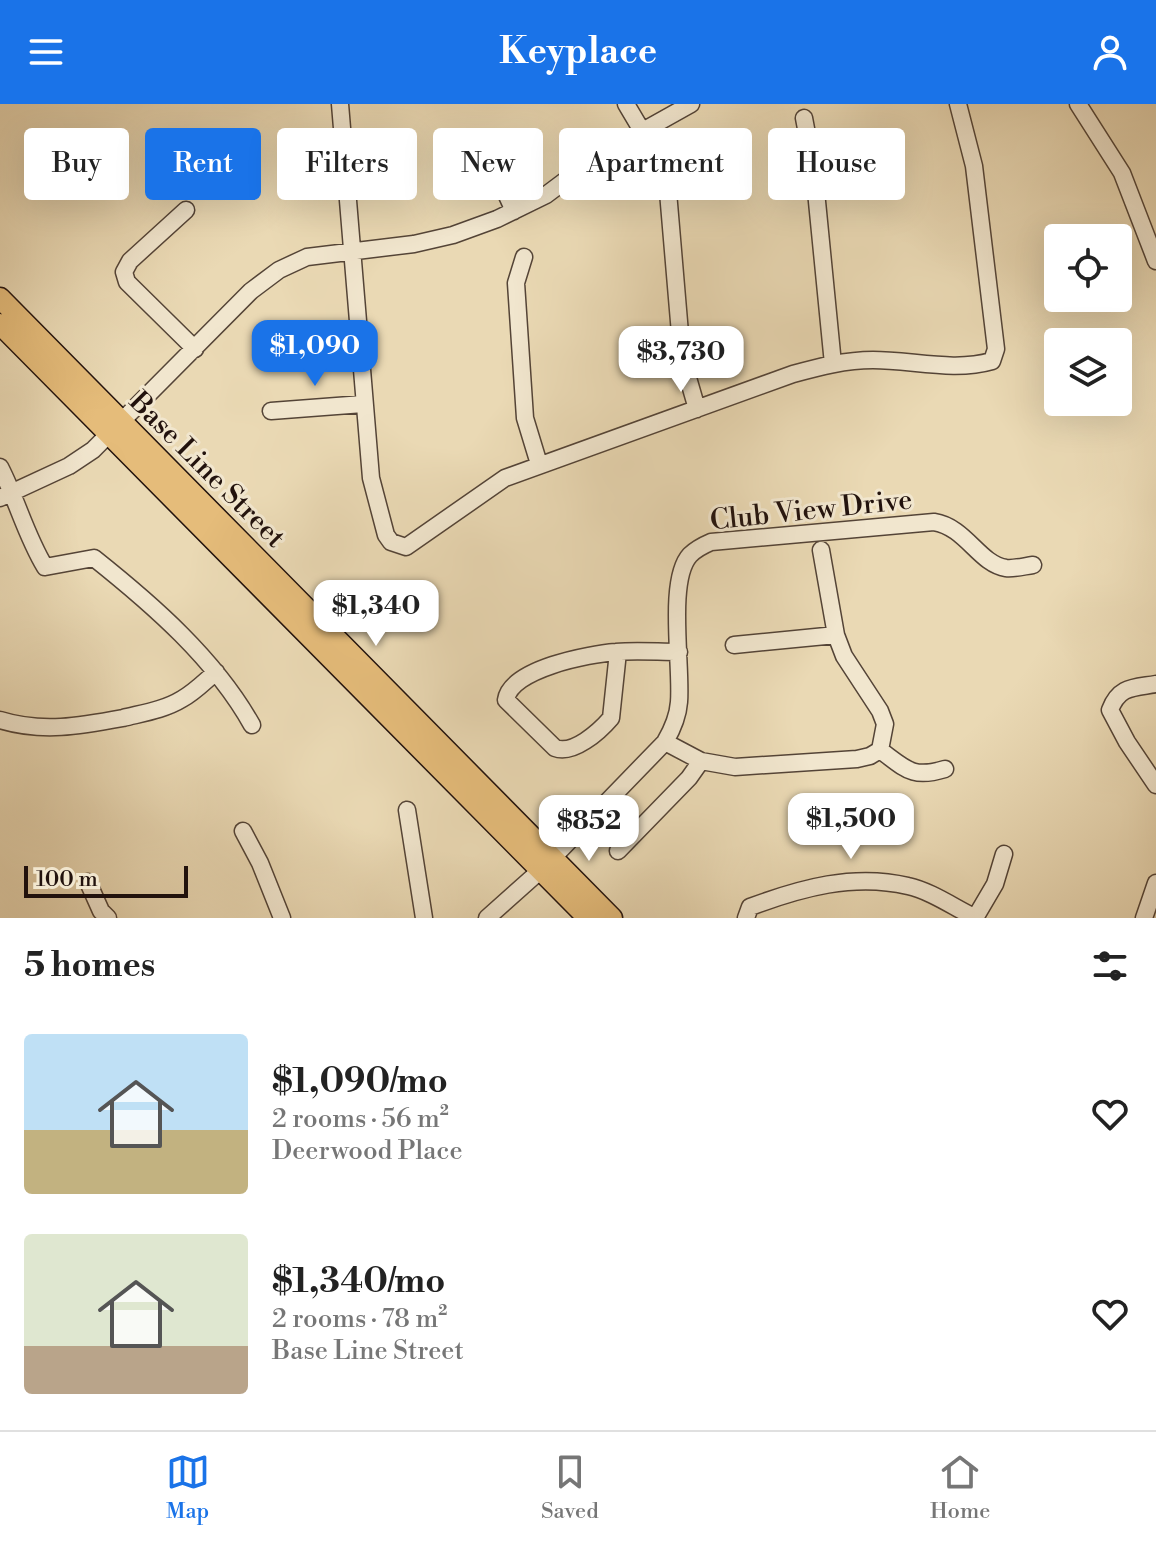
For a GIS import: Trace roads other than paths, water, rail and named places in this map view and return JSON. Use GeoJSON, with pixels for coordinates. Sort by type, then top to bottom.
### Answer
{"type":"FeatureCollection","features":[{"type":"Feature","properties":{"kind":"main road","name":"Base Line Street"},"geometry":{"type":"LineString","coordinates":[[0,298],[116,427],[432,763],[612,918]]}},
{"type":"Feature","properties":{"kind":"main road","name":"Base Line Street"},"geometry":{"type":"LineString","coordinates":[[0,324],[116,427]]}},
{"type":"Feature","properties":{"kind":"main road","name":"Base Line Street"},"geometry":{"type":"LineString","coordinates":[[547,863],[588,918]]}},
{"type":"Feature","properties":{"kind":"street"},"geometry":{"type":"LineString","coordinates":[[340,104],[371,478],[386,535],[398,546],[406,547],[505,478],[793,374],[833,364],[872,360],[974,366],[992,361],[996,349],[974,166],[958,104]]}},
{"type":"Feature","properties":{"kind":"street"},"geometry":{"type":"LineString","coordinates":[[626,104],[641,128]]}},
{"type":"Feature","properties":{"kind":"street"},"geometry":{"type":"LineString","coordinates":[[650,128],[691,104]]}},
{"type":"Feature","properties":{"kind":"street"},"geometry":{"type":"LineString","coordinates":[[1078,104],[1122,173],[1156,261]]}},
{"type":"Feature","properties":{"kind":"street"},"geometry":{"type":"LineString","coordinates":[[804,118],[814,171],[833,364]]}},
{"type":"Feature","properties":{"kind":"street"},"geometry":{"type":"LineString","coordinates":[[7,495],[69,466],[93,450],[251,291],[279,270],[307,257],[414,244],[453,235],[514,211],[559,185]]}},
{"type":"Feature","properties":{"kind":"street"},"geometry":{"type":"LineString","coordinates":[[509,200],[514,211]]}},
{"type":"Feature","properties":{"kind":"street"},"geometry":{"type":"LineString","coordinates":[[669,200],[682,357],[697,409]]}},
{"type":"Feature","properties":{"kind":"street"},"geometry":{"type":"LineString","coordinates":[[186,210],[130,261],[124,272],[127,282],[195,349]]}},
{"type":"Feature","properties":{"kind":"street"},"geometry":{"type":"LineString","coordinates":[[524,257],[516,283],[525,418],[539,464]]}},
{"type":"Feature","properties":{"kind":"street"},"geometry":{"type":"LineString","coordinates":[[271,411],[363,404]]}},
{"type":"Feature","properties":{"kind":"street"},"geometry":{"type":"LineString","coordinates":[[0,467],[7,495],[45,567],[94,558],[133,589],[216,672],[237,697],[252,725]]}},
{"type":"Feature","properties":{"kind":"street","name":"Club View Drive"},"geometry":{"type":"LineString","coordinates":[[487,918],[547,863],[665,742],[679,704],[678,596],[681,571],[689,556],[711,542],[934,522],[947,524],[960,532],[994,563],[1006,568],[1033,565]]}},
{"type":"Feature","properties":{"kind":"street"},"geometry":{"type":"LineString","coordinates":[[665,742],[701,761],[735,767],[857,759],[880,750],[885,724],[880,711],[844,656],[836,635],[821,550]]}},
{"type":"Feature","properties":{"kind":"street"},"geometry":{"type":"LineString","coordinates":[[734,645],[836,635]]}},
{"type":"Feature","properties":{"kind":"street"},"geometry":{"type":"LineString","coordinates":[[618,652],[611,718],[574,748],[561,751],[555,748],[506,700],[513,686],[534,673],[593,654],[618,652],[679,652]]}},
{"type":"Feature","properties":{"kind":"street"},"geometry":{"type":"LineString","coordinates":[[0,720],[20,726],[61,728],[157,710],[182,699],[216,672]]}},
{"type":"Feature","properties":{"kind":"street"},"geometry":{"type":"LineString","coordinates":[[1156,684],[1125,690],[1115,698],[1110,710],[1156,785]]}},
{"type":"Feature","properties":{"kind":"street"},"geometry":{"type":"LineString","coordinates":[[60,711],[61,728]]}},
{"type":"Feature","properties":{"kind":"street"},"geometry":{"type":"LineString","coordinates":[[880,750],[909,771],[926,774],[945,769]]}},
{"type":"Feature","properties":{"kind":"street"},"geometry":{"type":"LineString","coordinates":[[618,851],[689,778],[701,761]]}},
{"type":"Feature","properties":{"kind":"street"},"geometry":{"type":"LineString","coordinates":[[407,810],[424,918]]}},
{"type":"Feature","properties":{"kind":"street"},"geometry":{"type":"LineString","coordinates":[[243,831],[260,863],[282,918]]}},
{"type":"Feature","properties":{"kind":"street"},"geometry":{"type":"LineString","coordinates":[[746,918],[750,907],[788,893],[845,880],[909,886],[976,918],[995,884],[1004,854]]}},
{"type":"Feature","properties":{"kind":"street"},"geometry":{"type":"LineString","coordinates":[[88,882],[101,911],[108,918]]}},
{"type":"Feature","properties":{"kind":"street"},"geometry":{"type":"LineString","coordinates":[[1144,918],[1156,883]]}}]}
